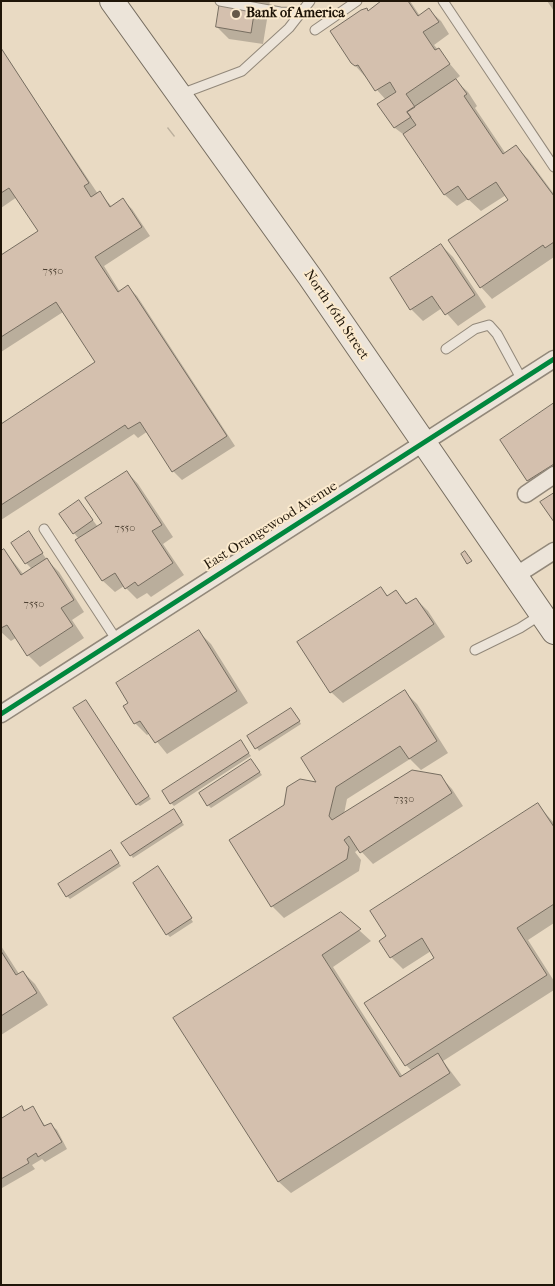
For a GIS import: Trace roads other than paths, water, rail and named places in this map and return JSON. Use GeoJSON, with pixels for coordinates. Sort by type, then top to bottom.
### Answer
{"type":"FeatureCollection","features":[{"type":"Feature","properties":{"kind":"main road","name":"North 16th Street"},"geometry":{"type":"LineString","coordinates":[[112,1],[310,277],[548,623]]}},
{"type":"Feature","properties":{"kind":"street","name":"East Orangewood Avenue"},"geometry":{"type":"LineString","coordinates":[[1,714],[554,359]]}},
{"type":"Feature","properties":{"kind":"street"},"geometry":{"type":"LineString","coordinates":[[526,494],[554,475]]}},
{"type":"Feature","properties":{"kind":"street"},"geometry":{"type":"LineString","coordinates":[[515,576],[554,551]]}},
{"type":"Feature","properties":{"kind":"lane"},"geometry":{"type":"LineString","coordinates":[[220,1],[280,12],[303,13]]}},
{"type":"Feature","properties":{"kind":"lane"},"geometry":{"type":"LineString","coordinates":[[179,95],[242,71],[303,13],[310,1]]}},
{"type":"Feature","properties":{"kind":"lane"},"geometry":{"type":"LineString","coordinates":[[315,30],[357,1]]}},
{"type":"Feature","properties":{"kind":"lane"},"geometry":{"type":"LineString","coordinates":[[443,1],[554,167]]}},
{"type":"Feature","properties":{"kind":"lane"},"geometry":{"type":"LineString","coordinates":[[446,349],[475,329],[489,326],[497,334],[522,380]]}},
{"type":"Feature","properties":{"kind":"lane"},"geometry":{"type":"LineString","coordinates":[[44,529],[116,639]]}},
{"type":"Feature","properties":{"kind":"lane"},"geometry":{"type":"LineString","coordinates":[[475,650],[520,628],[548,623]]}},
{"type":"Feature","properties":{"kind":"place","name":"Bank of America"},"geometry":{"type":"Point","coordinates":[236,14]}}]}
